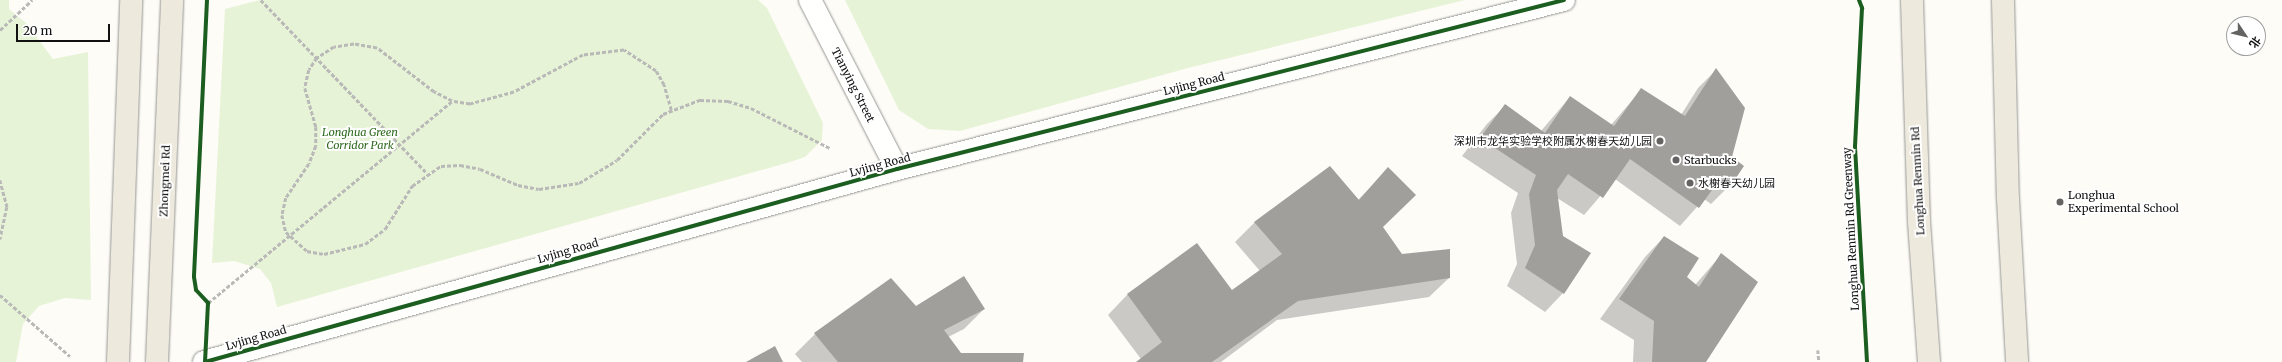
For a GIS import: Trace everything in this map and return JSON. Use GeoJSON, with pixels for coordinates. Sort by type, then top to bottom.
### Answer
{"type":"FeatureCollection","features":[{"type":"Feature","properties":{"kind":"main road"},"geometry":{"type":"LineString","coordinates":[[118,362],[130,10],[124,0]]}},
{"type":"Feature","properties":{"kind":"main road","name":"Zhongmei Rd"},"geometry":{"type":"LineString","coordinates":[[157,362],[172,0]]}},
{"type":"Feature","properties":{"kind":"main road"},"geometry":{"type":"LineString","coordinates":[[172,22],[180,0]]}},
{"type":"Feature","properties":{"kind":"main road","name":"Longhua Renmin Rd"},"geometry":{"type":"LineString","coordinates":[[1912,0],[1919,222],[1929,362]]}},
{"type":"Feature","properties":{"kind":"main road"},"geometry":{"type":"LineString","coordinates":[[2003,0],[2008,199],[2017,362]]}},
{"type":"Feature","properties":{"kind":"street","name":"Tianying Street"},"geometry":{"type":"LineString","coordinates":[[810,0],[897,169]]}},
{"type":"Feature","properties":{"kind":"street","name":"Lvjing Road"},"geometry":{"type":"LineString","coordinates":[[204,362],[897,169],[1564,0]]}},
{"type":"Feature","properties":{"kind":"path"},"geometry":{"type":"LineString","coordinates":[[0,30],[32,0]]}},
{"type":"Feature","properties":{"kind":"path"},"geometry":{"type":"LineString","coordinates":[[261,0],[427,173]]}},
{"type":"Feature","properties":{"kind":"path"},"geometry":{"type":"LineString","coordinates":[[671,110],[664,85],[656,72],[624,50],[583,55],[514,92],[470,104],[452,101],[434,92],[377,48],[354,44],[334,47],[317,58],[309,70],[305,88],[316,127],[316,146],[310,164],[286,198],[282,215],[290,238],[307,251],[324,254],[365,244],[385,230],[412,186],[427,173],[441,166],[460,165],[518,185],[558,189],[598,175],[671,110],[700,100],[728,101],[775,118],[830,148]]}},
{"type":"Feature","properties":{"kind":"path"},"geometry":{"type":"LineString","coordinates":[[204,298],[208,303],[290,238],[452,101]]}},
{"type":"Feature","properties":{"kind":"path"},"geometry":{"type":"LineString","coordinates":[[0,180],[7,207],[0,238]]}},
{"type":"Feature","properties":{"kind":"path"},"geometry":{"type":"LineString","coordinates":[[0,296],[70,356]]}},
{"type":"Feature","properties":{"kind":"path"},"geometry":{"type":"LineString","coordinates":[[1818,350],[1819,362]]}},
{"type":"Feature","properties":{"kind":"green space"},"geometry":{"type":"Polygon","coordinates":[[[0,0],[9,0],[9,9],[26,23],[53,59],[88,52],[91,300],[65,298],[39,306],[23,324],[16,362],[0,362],[0,0]]]}},
{"type":"Feature","properties":{"kind":"green space","name":"Longhua Green Corridor Park"},"geometry":{"type":"Polygon","coordinates":[[[260,0],[758,0],[767,8],[823,123],[822,140],[805,157],[790,162],[277,307],[271,283],[260,269],[234,261],[212,263],[225,9],[260,0]]]}},
{"type":"Feature","properties":{"kind":"green space"},"geometry":{"type":"Polygon","coordinates":[[[845,0],[1465,0],[1188,68],[960,131],[928,129],[899,110],[845,0]]]}},
{"type":"Feature","properties":{"kind":"building","name":"水榭春天幼儿园"},"geometry":{"type":"Polygon","coordinates":[[[1716,68],[1745,108],[1732,157],[1744,166],[1730,187],[1720,179],[1699,208],[1630,159],[1603,198],[1568,174],[1557,190],[1563,236],[1591,253],[1564,294],[1525,268],[1535,245],[1529,194],[1536,175],[1480,138],[1505,104],[1545,133],[1570,96],[1614,126],[1641,88],[1685,116],[1716,68]]]}},
{"type":"Feature","properties":{"kind":"building"},"geometry":{"type":"Polygon","coordinates":[[[1330,166],[1359,200],[1388,167],[1416,195],[1383,227],[1402,254],[1450,249],[1450,278],[1298,301],[1212,362],[1136,362],[1162,342],[1127,294],[1197,243],[1232,290],[1282,254],[1254,222],[1330,166]]]}},
{"type":"Feature","properties":{"kind":"building"},"geometry":{"type":"Polygon","coordinates":[[[1664,236],[1699,258],[1687,277],[1699,287],[1721,253],[1758,282],[1706,362],[1652,362],[1654,321],[1619,299],[1664,236]]]}},
{"type":"Feature","properties":{"kind":"building"},"geometry":{"type":"Polygon","coordinates":[[[964,276],[985,309],[944,330],[961,353],[1024,353],[1023,362],[838,362],[814,333],[891,278],[916,306],[964,276]]]}},
{"type":"Feature","properties":{"kind":"building"},"geometry":{"type":"Polygon","coordinates":[[[775,346],[783,362],[746,362],[775,346]]]}},
{"type":"Feature","properties":{"kind":"cycle path"},"geometry":{"type":"LineString","coordinates":[[207,0],[194,277],[196,290],[208,303],[205,362],[897,169],[1564,0]]}},
{"type":"Feature","properties":{"kind":"cycle path","name":"Longhua Renmin Rd Greenway"},"geometry":{"type":"LineString","coordinates":[[1859,0],[1862,8],[1855,147],[1867,362]]}},
{"type":"Feature","properties":{"kind":"place","name":"深圳市龙华实验学校附属水榭春天幼儿园"},"geometry":{"type":"Point","coordinates":[1660,141]}},
{"type":"Feature","properties":{"kind":"place","name":"Starbucks"},"geometry":{"type":"Point","coordinates":[1676,160]}},
{"type":"Feature","properties":{"kind":"place","name":"水榭春天幼儿园"},"geometry":{"type":"Point","coordinates":[1690,183]}},
{"type":"Feature","properties":{"kind":"place","name":"Longhua Experimental School"},"geometry":{"type":"Point","coordinates":[2060,202]}}]}
